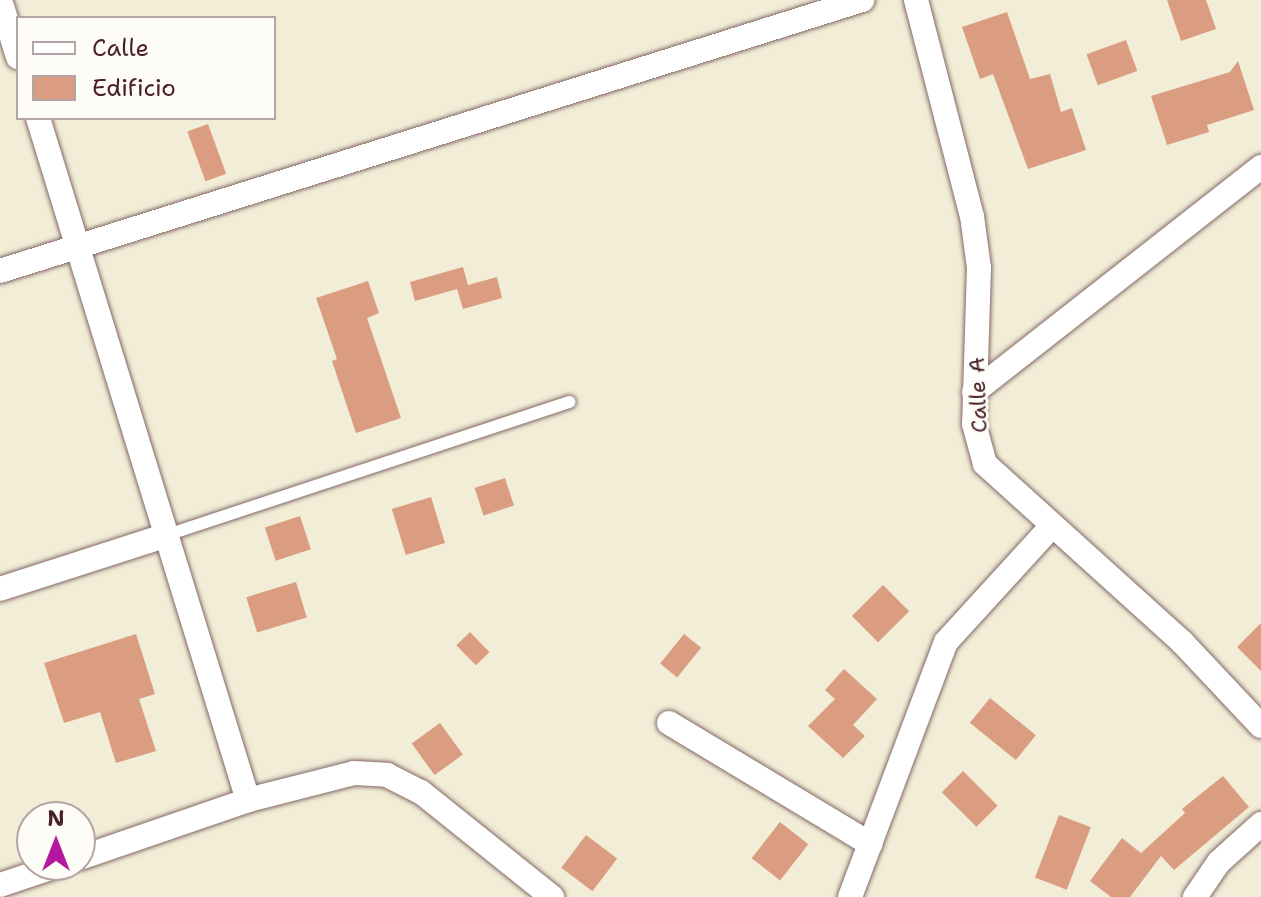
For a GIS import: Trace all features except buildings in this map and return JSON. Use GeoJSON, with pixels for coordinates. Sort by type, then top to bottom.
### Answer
{"type":"FeatureCollection","features":[{"type":"Feature","properties":{"kind":"street"},"geometry":{"type":"LineString","coordinates":[[0,0],[16,51]]}},
{"type":"Feature","properties":{"kind":"street"},"geometry":{"type":"LineString","coordinates":[[0,271],[862,0]]}},
{"type":"Feature","properties":{"kind":"street","name":"Calle A"},"geometry":{"type":"LineString","coordinates":[[916,0],[972,216],[979,268],[974,424],[985,464],[1051,527],[1182,642],[1261,726]]}},
{"type":"Feature","properties":{"kind":"street"},"geometry":{"type":"LineString","coordinates":[[39,120],[248,800]]}},
{"type":"Feature","properties":{"kind":"street"},"geometry":{"type":"LineString","coordinates":[[974,392],[1261,167]]}},
{"type":"Feature","properties":{"kind":"street"},"geometry":{"type":"LineString","coordinates":[[850,897],[946,642],[1051,527]]}},
{"type":"Feature","properties":{"kind":"street"},"geometry":{"type":"LineString","coordinates":[[0,589],[167,535]]}},
{"type":"Feature","properties":{"kind":"street"},"geometry":{"type":"LineString","coordinates":[[669,723],[870,844]]}},
{"type":"Feature","properties":{"kind":"street"},"geometry":{"type":"LineString","coordinates":[[96,852],[248,800],[354,773],[387,775],[421,792],[552,897]]}},
{"type":"Feature","properties":{"kind":"street"},"geometry":{"type":"LineString","coordinates":[[1195,897],[1219,862],[1261,824]]}},
{"type":"Feature","properties":{"kind":"lane"},"geometry":{"type":"LineString","coordinates":[[167,535],[570,402]]}}]}
